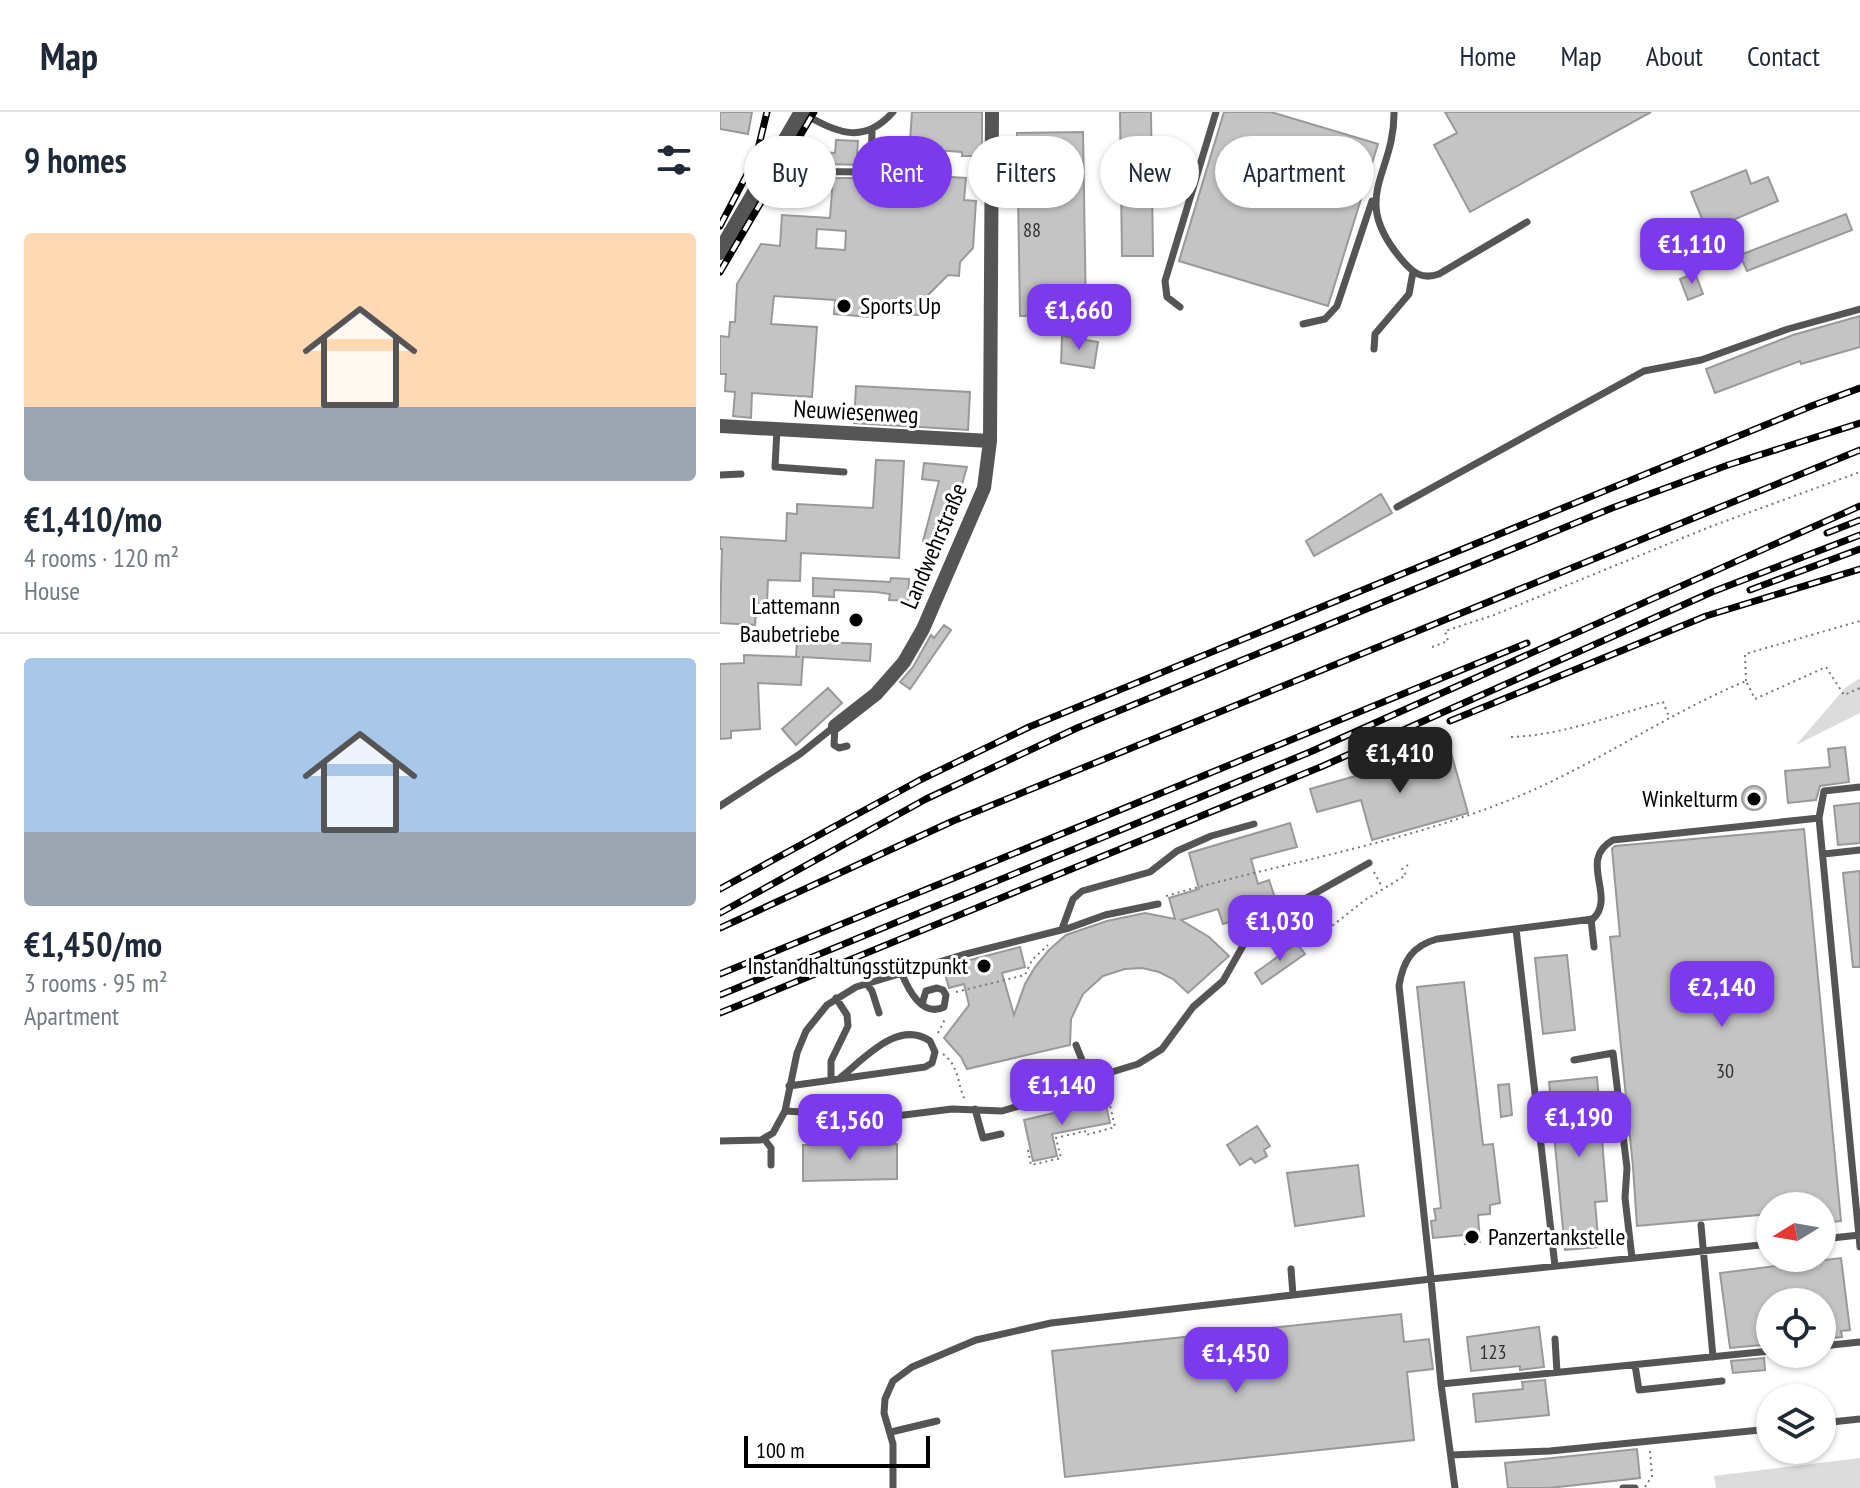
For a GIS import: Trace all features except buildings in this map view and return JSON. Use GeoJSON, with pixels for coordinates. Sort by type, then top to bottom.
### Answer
{"type":"FeatureCollection","features":[{"type":"Feature","properties":{"kind":"street","name":"Landwehrstraße"},"geometry":{"type":"LineString","coordinates":[[835,726],[869,700],[904,662],[923,629],[984,488],[990,441],[992,112]]}},
{"type":"Feature","properties":{"kind":"street"},"geometry":{"type":"LineString","coordinates":[[788,136],[802,113]]}},
{"type":"Feature","properties":{"kind":"street"},"geometry":{"type":"LineString","coordinates":[[720,252],[746,208]]}},
{"type":"Feature","properties":{"kind":"street","name":"Neuwiesenweg"},"geometry":{"type":"LineString","coordinates":[[720,426],[990,441]]}},
{"type":"Feature","properties":{"kind":"lane"},"geometry":{"type":"LineString","coordinates":[[802,113],[844,133],[872,131],[893,112]]}},
{"type":"Feature","properties":{"kind":"lane"},"geometry":{"type":"LineString","coordinates":[[1180,307],[1167,297],[1165,281],[1216,112]]}},
{"type":"Feature","properties":{"kind":"lane"},"geometry":{"type":"LineString","coordinates":[[1303,324],[1325,319],[1337,306],[1390,145],[1394,112]]}},
{"type":"Feature","properties":{"kind":"lane"},"geometry":{"type":"LineString","coordinates":[[836,172],[865,172],[870,168],[872,131]]}},
{"type":"Feature","properties":{"kind":"lane"},"geometry":{"type":"LineString","coordinates":[[1375,191],[1380,227],[1400,259],[1413,272],[1425,277],[1439,274],[1527,222]]}},
{"type":"Feature","properties":{"kind":"lane"},"geometry":{"type":"LineString","coordinates":[[1374,349],[1377,331],[1409,294],[1413,272]]}},
{"type":"Feature","properties":{"kind":"lane"},"geometry":{"type":"LineString","coordinates":[[1397,507],[1644,371],[1701,360],[1788,329],[1860,309]]}},
{"type":"Feature","properties":{"kind":"lane"},"geometry":{"type":"LineString","coordinates":[[777,429],[775,467],[844,472]]}},
{"type":"Feature","properties":{"kind":"lane"},"geometry":{"type":"LineString","coordinates":[[720,475],[741,474]]}},
{"type":"Feature","properties":{"kind":"lane"},"geometry":{"type":"LineString","coordinates":[[835,726],[834,745],[840,748],[847,746]]}},
{"type":"Feature","properties":{"kind":"lane","name":"Landwehrstraße"},"geometry":{"type":"LineString","coordinates":[[720,806],[800,754],[835,726]]}},
{"type":"Feature","properties":{"kind":"lane"},"geometry":{"type":"LineString","coordinates":[[1860,787],[1824,791],[1819,818],[1860,1247]]}},
{"type":"Feature","properties":{"kind":"lane"},"geometry":{"type":"LineString","coordinates":[[1455,1488],[1399,986],[1405,959],[1429,941],[1591,919],[1596,916],[1601,904],[1597,857],[1603,845],[1613,840],[1819,818]]}},
{"type":"Feature","properties":{"kind":"lane"},"geometry":{"type":"LineString","coordinates":[[1062,929],[1071,904],[1082,891],[1150,872],[1177,851],[1211,836],[1254,824]]}},
{"type":"Feature","properties":{"kind":"lane"},"geometry":{"type":"LineString","coordinates":[[1824,854],[1860,850]]}},
{"type":"Feature","properties":{"kind":"lane"},"geometry":{"type":"LineString","coordinates":[[785,1111],[888,1117],[952,1109],[1011,1109],[1138,1064],[1154,1056],[1169,1042],[1193,1007],[1223,981],[1253,928],[1369,863]]}},
{"type":"Feature","properties":{"kind":"lane"},"geometry":{"type":"LineString","coordinates":[[720,1141],[765,1140],[773,1133],[785,1111],[797,1053],[806,1031],[817,1015],[836,998],[866,983],[901,972],[1105,915],[1158,904]]}},
{"type":"Feature","properties":{"kind":"lane"},"geometry":{"type":"LineString","coordinates":[[1591,919],[1594,947]]}},
{"type":"Feature","properties":{"kind":"lane"},"geometry":{"type":"LineString","coordinates":[[1516,929],[1555,1266]]}},
{"type":"Feature","properties":{"kind":"lane"},"geometry":{"type":"LineString","coordinates":[[901,972],[908,987],[922,1004],[929,1009],[939,1009],[946,1001],[946,995],[943,990],[932,988],[926,991],[922,1004]]}},
{"type":"Feature","properties":{"kind":"lane"},"geometry":{"type":"LineString","coordinates":[[866,983],[879,1013]]}},
{"type":"Feature","properties":{"kind":"lane"},"geometry":{"type":"LineString","coordinates":[[831,1078],[831,1061],[848,1026],[847,1015],[836,998]]}},
{"type":"Feature","properties":{"kind":"lane"},"geometry":{"type":"LineString","coordinates":[[789,1086],[925,1067],[935,1058],[933,1046],[925,1038],[916,1036],[884,1041],[841,1077]]}},
{"type":"Feature","properties":{"kind":"lane"},"geometry":{"type":"LineString","coordinates":[[1076,1045],[1090,1080]]}},
{"type":"Feature","properties":{"kind":"lane"},"geometry":{"type":"LineString","coordinates":[[1574,1060],[1613,1053],[1627,1168],[1625,1198],[1632,1258]]}},
{"type":"Feature","properties":{"kind":"lane"},"geometry":{"type":"LineString","coordinates":[[975,1109],[983,1138],[1001,1134]]}},
{"type":"Feature","properties":{"kind":"lane"},"geometry":{"type":"LineString","coordinates":[[765,1140],[771,1148],[771,1165]]}},
{"type":"Feature","properties":{"kind":"lane"},"geometry":{"type":"LineString","coordinates":[[1701,1225],[1713,1357]]}},
{"type":"Feature","properties":{"kind":"lane"},"geometry":{"type":"LineString","coordinates":[[1836,1237],[1859,1235]]}},
{"type":"Feature","properties":{"kind":"lane"},"geometry":{"type":"LineString","coordinates":[[893,1488],[891,1432],[884,1413],[885,1399],[893,1381],[899,1374],[976,1340],[1051,1323],[1756,1245]]}},
{"type":"Feature","properties":{"kind":"lane"},"geometry":{"type":"LineString","coordinates":[[1291,1269],[1293,1295]]}},
{"type":"Feature","properties":{"kind":"lane"},"geometry":{"type":"LineString","coordinates":[[1555,1339],[1557,1372]]}},
{"type":"Feature","properties":{"kind":"lane"},"geometry":{"type":"LineString","coordinates":[[1836,1345],[1860,1342]]}},
{"type":"Feature","properties":{"kind":"lane"},"geometry":{"type":"LineString","coordinates":[[1441,1384],[1756,1352]]}},
{"type":"Feature","properties":{"kind":"lane"},"geometry":{"type":"LineString","coordinates":[[1635,1365],[1639,1390],[1722,1381]]}},
{"type":"Feature","properties":{"kind":"lane"},"geometry":{"type":"LineString","coordinates":[[1836,1422],[1860,1419]]}},
{"type":"Feature","properties":{"kind":"lane"},"geometry":{"type":"LineString","coordinates":[[891,1432],[937,1421]]}},
{"type":"Feature","properties":{"kind":"lane"},"geometry":{"type":"LineString","coordinates":[[1451,1455],[1550,1451],[1756,1431]]}},
{"type":"Feature","properties":{"kind":"lane"},"geometry":{"type":"LineString","coordinates":[[1623,1488],[1635,1488]]}},
{"type":"Feature","properties":{"kind":"path"},"geometry":{"type":"LineString","coordinates":[[1432,647],[1448,641],[1445,631],[1494,615],[1766,505],[1860,472]]}},
{"type":"Feature","properties":{"kind":"path"},"geometry":{"type":"LineString","coordinates":[[1860,621],[1745,654],[1746,681],[1755,699],[1826,667],[1844,695],[1860,688]]}},
{"type":"Feature","properties":{"kind":"path"},"geometry":{"type":"LineString","coordinates":[[1158,904],[1165,896],[1367,845],[1477,812],[1555,779],[1746,681]]}},
{"type":"Feature","properties":{"kind":"path"},"geometry":{"type":"LineString","coordinates":[[1511,737],[1536,736],[1581,727],[1663,702],[1670,718]]}},
{"type":"Feature","properties":{"kind":"path"},"geometry":{"type":"LineString","coordinates":[[1323,933],[1365,900],[1406,875],[1402,869],[1408,865]]}},
{"type":"Feature","properties":{"kind":"path"},"geometry":{"type":"LineString","coordinates":[[975,1109],[962,1097],[960,1078],[952,1061],[933,1046],[950,1009],[946,995],[1025,975],[1032,960],[1062,929]]}},
{"type":"Feature","properties":{"kind":"path"},"geometry":{"type":"LineString","coordinates":[[1056,1138],[1080,1130],[1085,1131],[1086,1135],[1115,1127],[1107,1090]]}},
{"type":"Feature","properties":{"kind":"path"},"geometry":{"type":"LineString","coordinates":[[1028,1150],[1031,1165],[1061,1158],[1055,1133]]}},
{"type":"Feature","properties":{"kind":"path"},"geometry":{"type":"LineString","coordinates":[[1644,1488],[1652,1476],[1650,1442]]}},
{"type":"Feature","properties":{"kind":"shaded area"},"geometry":{"type":"Polygon","coordinates":[[[1860,678],[1860,713],[1796,745],[1845,688],[1860,678]]]}},
{"type":"Feature","properties":{"kind":"shaded area"},"geometry":{"type":"Polygon","coordinates":[[[1860,1458],[1860,1488],[1716,1488],[1714,1476],[1811,1464],[1836,1464],[1836,1461],[1860,1458]]]}},
{"type":"Feature","properties":{"kind":"railway"},"geometry":{"type":"LineString","coordinates":[[720,226],[756,157],[767,112]]}},
{"type":"Feature","properties":{"kind":"railway"},"geometry":{"type":"LineString","coordinates":[[720,272],[814,112]]}},
{"type":"Feature","properties":{"kind":"railway"},"geometry":{"type":"LineString","coordinates":[[720,889],[920,780],[1029,727],[1860,388]]}},
{"type":"Feature","properties":{"kind":"railway"},"geometry":{"type":"LineString","coordinates":[[720,913],[926,799],[1077,728],[1612,508],[1728,465],[1860,423]]}},
{"type":"Feature","properties":{"kind":"railway"},"geometry":{"type":"LineString","coordinates":[[720,928],[953,821],[1860,450]]}},
{"type":"Feature","properties":{"kind":"railway"},"geometry":{"type":"LineString","coordinates":[[720,995],[1310,752],[1860,506]]}},
{"type":"Feature","properties":{"kind":"railway"},"geometry":{"type":"LineString","coordinates":[[1827,533],[1860,520]]}},
{"type":"Feature","properties":{"kind":"railway"},"geometry":{"type":"LineString","coordinates":[[720,1013],[1323,766],[1712,592],[1860,535]]}},
{"type":"Feature","properties":{"kind":"railway"},"geometry":{"type":"LineString","coordinates":[[1750,590],[1860,549]]}},
{"type":"Feature","properties":{"kind":"railway"},"geometry":{"type":"LineString","coordinates":[[1450,721],[1706,616],[1860,569]]}},
{"type":"Feature","properties":{"kind":"railway"},"geometry":{"type":"LineString","coordinates":[[720,974],[1527,643]]}},
{"type":"Feature","properties":{"kind":"place","name":"Sports Up"},"geometry":{"type":"Point","coordinates":[844,306]}},
{"type":"Feature","properties":{"kind":"place","name":"Lattemann Baubetriebe"},"geometry":{"type":"Point","coordinates":[856,620]}},
{"type":"Feature","properties":{"kind":"place","name":"Winkelturm"},"geometry":{"type":"Point","coordinates":[1754,799]}},
{"type":"Feature","properties":{"kind":"place","name":"Instandhaltungsstützpunkt"},"geometry":{"type":"Point","coordinates":[984,966]}},
{"type":"Feature","properties":{"kind":"place","name":"Panzertankstelle"},"geometry":{"type":"Point","coordinates":[1472,1237]}}]}
